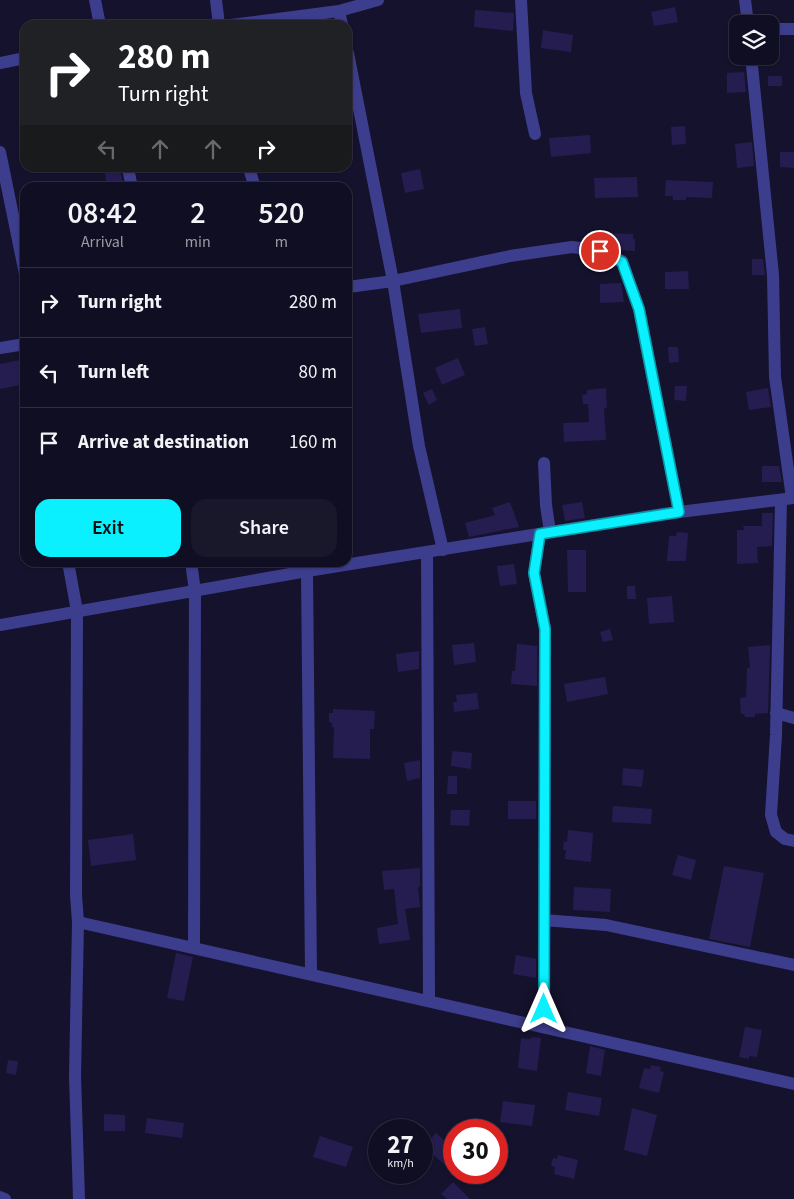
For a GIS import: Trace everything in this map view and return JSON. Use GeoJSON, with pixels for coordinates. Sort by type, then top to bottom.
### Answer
{"type":"FeatureCollection","features":[{"type":"Feature","properties":{"kind":"street"},"geometry":{"type":"LineString","coordinates":[[95,0],[99,20]]}},
{"type":"Feature","properties":{"kind":"street"},"geometry":{"type":"LineString","coordinates":[[216,0],[218,20]]}},
{"type":"Feature","properties":{"kind":"street"},"geometry":{"type":"LineString","coordinates":[[270,20],[339,11],[378,0]]}},
{"type":"Feature","properties":{"kind":"street"},"geometry":{"type":"LineString","coordinates":[[521,0],[526,92],[535,134]]}},
{"type":"Feature","properties":{"kind":"street"},"geometry":{"type":"LineString","coordinates":[[745,0],[747,15]]}},
{"type":"Feature","properties":{"kind":"street"},"geometry":{"type":"LineString","coordinates":[[339,11],[341,20]]}},
{"type":"Feature","properties":{"kind":"street"},"geometry":{"type":"LineString","coordinates":[[779,29],[794,29]]}},
{"type":"Feature","properties":{"kind":"street"},"geometry":{"type":"LineString","coordinates":[[0,63],[20,59]]}},
{"type":"Feature","properties":{"kind":"street"},"geometry":{"type":"LineString","coordinates":[[752,65],[773,275],[774,377],[789,499],[771,815],[776,832],[785,839],[794,841]]}},
{"type":"Feature","properties":{"kind":"street"},"geometry":{"type":"LineString","coordinates":[[352,75],[392,281],[419,446],[443,550]]}},
{"type":"Feature","properties":{"kind":"street"},"geometry":{"type":"LineString","coordinates":[[0,152],[20,250]]}},
{"type":"Feature","properties":{"kind":"street"},"geometry":{"type":"LineString","coordinates":[[352,286],[392,281],[510,256],[572,247],[600,251],[622,262],[639,309],[679,512]]}},
{"type":"Feature","properties":{"kind":"street"},"geometry":{"type":"LineString","coordinates":[[0,348],[20,345]]}},
{"type":"Feature","properties":{"kind":"street"},"geometry":{"type":"LineString","coordinates":[[544,463],[545,533],[534,573],[545,629],[544,1027]]}},
{"type":"Feature","properties":{"kind":"street"},"geometry":{"type":"LineString","coordinates":[[352,562],[443,550],[679,512],[789,499]]}},
{"type":"Feature","properties":{"kind":"street"},"geometry":{"type":"LineString","coordinates":[[427,552],[429,1001]]}},
{"type":"Feature","properties":{"kind":"street"},"geometry":{"type":"LineString","coordinates":[[69,567],[77,612],[76,895],[78,922],[74,1076],[79,1199]]}},
{"type":"Feature","properties":{"kind":"street"},"geometry":{"type":"LineString","coordinates":[[191,567],[195,591],[194,948]]}},
{"type":"Feature","properties":{"kind":"street"},"geometry":{"type":"LineString","coordinates":[[0,625],[195,591],[312,568],[311,974]]}},
{"type":"Feature","properties":{"kind":"street"},"geometry":{"type":"LineString","coordinates":[[776,713],[794,718]]}},
{"type":"Feature","properties":{"kind":"street"},"geometry":{"type":"LineString","coordinates":[[544,920],[606,926],[794,965]]}},
{"type":"Feature","properties":{"kind":"street"},"geometry":{"type":"LineString","coordinates":[[78,922],[794,1084]]}},
{"type":"Feature","properties":{"kind":"street"},"geometry":{"type":"LineString","coordinates":[[0,1197],[5,1199]]}},
{"type":"Feature","properties":{"kind":"building"},"geometry":{"type":"Polygon","coordinates":[[[675,7],[678,22],[654,26],[651,12],[675,7]]]}},
{"type":"Feature","properties":{"kind":"building"},"geometry":{"type":"Polygon","coordinates":[[[475,10],[514,13],[513,31],[474,27],[475,10]]]}},
{"type":"Feature","properties":{"kind":"building"},"geometry":{"type":"Polygon","coordinates":[[[543,30],[573,35],[571,52],[541,48],[543,30]]]}},
{"type":"Feature","properties":{"kind":"building"},"geometry":{"type":"Polygon","coordinates":[[[744,72],[746,92],[727,93],[727,73],[744,72]]]}},
{"type":"Feature","properties":{"kind":"building"},"geometry":{"type":"Polygon","coordinates":[[[768,76],[782,76],[782,86],[768,86],[768,76]]]}},
{"type":"Feature","properties":{"kind":"building"},"geometry":{"type":"Polygon","coordinates":[[[685,126],[686,144],[672,145],[671,127],[685,126]]]}},
{"type":"Feature","properties":{"kind":"building"},"geometry":{"type":"Polygon","coordinates":[[[590,135],[591,153],[551,157],[549,138],[590,135]]]}},
{"type":"Feature","properties":{"kind":"building"},"geometry":{"type":"Polygon","coordinates":[[[752,142],[754,166],[737,168],[735,144],[752,142]]]}},
{"type":"Feature","properties":{"kind":"building"},"geometry":{"type":"Polygon","coordinates":[[[780,152],[794,152],[794,168],[780,167],[780,152]]]}},
{"type":"Feature","properties":{"kind":"building"},"geometry":{"type":"Polygon","coordinates":[[[420,169],[424,189],[405,193],[401,173],[420,169]]]}},
{"type":"Feature","properties":{"kind":"building"},"geometry":{"type":"Polygon","coordinates":[[[121,172],[123,182],[106,182],[105,173],[121,172]]]}},
{"type":"Feature","properties":{"kind":"building"},"geometry":{"type":"Polygon","coordinates":[[[637,177],[638,197],[595,198],[594,178],[637,177]]]}},
{"type":"Feature","properties":{"kind":"building"},"geometry":{"type":"Polygon","coordinates":[[[666,180],[713,182],[712,198],[686,197],[686,200],[673,200],[673,196],[665,196],[666,180]]]}},
{"type":"Feature","properties":{"kind":"building"},"geometry":{"type":"Polygon","coordinates":[[[606,233],[633,234],[635,251],[618,250],[605,244],[606,233]]]}},
{"type":"Feature","properties":{"kind":"building"},"geometry":{"type":"Polygon","coordinates":[[[752,259],[763,259],[765,275],[752,275],[752,259]]]}},
{"type":"Feature","properties":{"kind":"building"},"geometry":{"type":"Polygon","coordinates":[[[688,271],[689,289],[665,289],[665,272],[688,271]]]}},
{"type":"Feature","properties":{"kind":"building"},"geometry":{"type":"Polygon","coordinates":[[[621,283],[624,302],[600,303],[600,284],[621,283]]]}},
{"type":"Feature","properties":{"kind":"building"},"geometry":{"type":"Polygon","coordinates":[[[460,309],[462,328],[421,333],[418,314],[460,309]]]}},
{"type":"Feature","properties":{"kind":"building"},"geometry":{"type":"Polygon","coordinates":[[[485,327],[488,344],[475,346],[472,329],[485,327]]]}},
{"type":"Feature","properties":{"kind":"building"},"geometry":{"type":"Polygon","coordinates":[[[668,347],[678,347],[679,362],[669,363],[668,347]]]}},
{"type":"Feature","properties":{"kind":"building"},"geometry":{"type":"Polygon","coordinates":[[[458,358],[465,375],[442,385],[435,368],[458,358]]]}},
{"type":"Feature","properties":{"kind":"building"},"geometry":{"type":"Polygon","coordinates":[[[20,360],[20,385],[0,389],[0,364],[20,360]]]}},
{"type":"Feature","properties":{"kind":"building"},"geometry":{"type":"Polygon","coordinates":[[[675,386],[687,386],[686,401],[674,400],[675,386]]]}},
{"type":"Feature","properties":{"kind":"building"},"geometry":{"type":"Polygon","coordinates":[[[606,388],[607,408],[604,408],[606,440],[564,442],[563,423],[589,422],[588,404],[583,404],[582,395],[587,394],[587,390],[606,388]]]}},
{"type":"Feature","properties":{"kind":"building"},"geometry":{"type":"Polygon","coordinates":[[[768,388],[771,407],[749,410],[746,392],[768,388]]]}},
{"type":"Feature","properties":{"kind":"building"},"geometry":{"type":"Polygon","coordinates":[[[432,389],[437,400],[429,405],[423,393],[432,389]]]}},
{"type":"Feature","properties":{"kind":"building"},"geometry":{"type":"Polygon","coordinates":[[[762,466],[779,466],[782,482],[762,482],[762,466]]]}},
{"type":"Feature","properties":{"kind":"building"},"geometry":{"type":"Polygon","coordinates":[[[510,502],[519,527],[469,537],[465,523],[495,515],[492,508],[510,502]]]}},
{"type":"Feature","properties":{"kind":"building"},"geometry":{"type":"Polygon","coordinates":[[[582,502],[585,518],[565,521],[562,505],[582,502]]]}},
{"type":"Feature","properties":{"kind":"building"},"geometry":{"type":"Polygon","coordinates":[[[762,513],[773,513],[772,546],[757,547],[758,563],[737,564],[737,530],[744,530],[743,526],[762,526],[762,513]]]}},
{"type":"Feature","properties":{"kind":"building"},"geometry":{"type":"Polygon","coordinates":[[[677,532],[688,533],[686,561],[667,561],[669,536],[676,536],[677,532]]]}},
{"type":"Feature","properties":{"kind":"building"},"geometry":{"type":"Polygon","coordinates":[[[567,550],[586,550],[586,592],[568,592],[567,550]]]}},
{"type":"Feature","properties":{"kind":"building"},"geometry":{"type":"Polygon","coordinates":[[[514,564],[517,584],[500,586],[497,566],[514,564]]]}},
{"type":"Feature","properties":{"kind":"building"},"geometry":{"type":"Polygon","coordinates":[[[627,586],[635,586],[636,599],[627,599],[627,586]]]}},
{"type":"Feature","properties":{"kind":"building"},"geometry":{"type":"Polygon","coordinates":[[[672,596],[674,622],[649,624],[647,598],[672,596]]]}},
{"type":"Feature","properties":{"kind":"building"},"geometry":{"type":"Polygon","coordinates":[[[610,629],[613,640],[603,642],[600,632],[610,629]]]}},
{"type":"Feature","properties":{"kind":"building"},"geometry":{"type":"Polygon","coordinates":[[[474,643],[476,662],[454,665],[452,645],[474,643]]]}},
{"type":"Feature","properties":{"kind":"building"},"geometry":{"type":"Polygon","coordinates":[[[517,644],[537,646],[537,686],[511,684],[512,671],[515,671],[517,644]]]}},
{"type":"Feature","properties":{"kind":"building"},"geometry":{"type":"Polygon","coordinates":[[[770,645],[768,713],[755,714],[755,717],[745,717],[744,714],[741,714],[740,698],[746,697],[747,668],[750,668],[748,647],[770,645]]]}},
{"type":"Feature","properties":{"kind":"building"},"geometry":{"type":"Polygon","coordinates":[[[419,651],[419,669],[398,672],[396,654],[419,651]]]}},
{"type":"Feature","properties":{"kind":"building"},"geometry":{"type":"Polygon","coordinates":[[[605,677],[608,694],[567,702],[564,684],[605,677]]]}},
{"type":"Feature","properties":{"kind":"building"},"geometry":{"type":"Polygon","coordinates":[[[477,693],[479,709],[454,712],[453,702],[457,702],[456,695],[477,693]]]}},
{"type":"Feature","properties":{"kind":"building"},"geometry":{"type":"Polygon","coordinates":[[[333,709],[375,711],[374,729],[370,729],[370,759],[333,758],[334,727],[329,722],[329,713],[333,713],[333,709]]]}},
{"type":"Feature","properties":{"kind":"building"},"geometry":{"type":"Polygon","coordinates":[[[452,751],[472,753],[471,769],[451,766],[452,751]]]}},
{"type":"Feature","properties":{"kind":"building"},"geometry":{"type":"Polygon","coordinates":[[[420,760],[420,778],[407,781],[404,763],[420,760]]]}},
{"type":"Feature","properties":{"kind":"building"},"geometry":{"type":"Polygon","coordinates":[[[623,768],[644,770],[642,787],[622,785],[623,768]]]}},
{"type":"Feature","properties":{"kind":"building"},"geometry":{"type":"Polygon","coordinates":[[[448,776],[457,776],[457,794],[447,794],[448,776]]]}},
{"type":"Feature","properties":{"kind":"building"},"geometry":{"type":"Polygon","coordinates":[[[508,801],[536,801],[536,819],[508,819],[508,801]]]}},
{"type":"Feature","properties":{"kind":"building"},"geometry":{"type":"Polygon","coordinates":[[[613,806],[652,809],[651,824],[612,822],[613,806]]]}},
{"type":"Feature","properties":{"kind":"building"},"geometry":{"type":"Polygon","coordinates":[[[451,810],[470,810],[469,826],[450,825],[451,810]]]}},
{"type":"Feature","properties":{"kind":"building"},"geometry":{"type":"Polygon","coordinates":[[[568,830],[593,833],[591,862],[565,859],[566,850],[563,850],[564,841],[567,842],[568,830]]]}},
{"type":"Feature","properties":{"kind":"building"},"geometry":{"type":"Polygon","coordinates":[[[133,834],[136,860],[91,866],[88,840],[133,834]]]}},
{"type":"Feature","properties":{"kind":"building"},"geometry":{"type":"Polygon","coordinates":[[[678,855],[696,860],[691,880],[672,875],[678,855]]]}},
{"type":"Feature","properties":{"kind":"building"},"geometry":{"type":"Polygon","coordinates":[[[724,866],[764,873],[750,947],[709,939],[724,866]]]}},
{"type":"Feature","properties":{"kind":"building"},"geometry":{"type":"Polygon","coordinates":[[[420,868],[420,887],[418,887],[420,907],[405,909],[410,940],[379,944],[377,928],[398,924],[394,889],[384,890],[382,871],[420,868]]]}},
{"type":"Feature","properties":{"kind":"building"},"geometry":{"type":"Polygon","coordinates":[[[574,887],[611,889],[610,912],[573,910],[574,887]]]}},
{"type":"Feature","properties":{"kind":"building"},"geometry":{"type":"Polygon","coordinates":[[[176,953],[193,957],[184,1001],[167,998],[176,953]]]}},
{"type":"Feature","properties":{"kind":"building"},"geometry":{"type":"Polygon","coordinates":[[[516,955],[536,959],[536,978],[513,974],[516,955]]]}},
{"type":"Feature","properties":{"kind":"building"},"geometry":{"type":"Polygon","coordinates":[[[745,1027],[762,1030],[757,1057],[749,1056],[749,1059],[739,1057],[745,1027]]]}},
{"type":"Feature","properties":{"kind":"building"},"geometry":{"type":"Polygon","coordinates":[[[531,1037],[541,1038],[537,1071],[518,1068],[521,1038],[531,1039],[531,1037]]]}},
{"type":"Feature","properties":{"kind":"building"},"geometry":{"type":"Polygon","coordinates":[[[590,1046],[605,1050],[601,1076],[586,1073],[590,1046]]]}},
{"type":"Feature","properties":{"kind":"building"},"geometry":{"type":"Polygon","coordinates":[[[8,1060],[18,1061],[16,1075],[6,1073],[8,1060]]]}},
{"type":"Feature","properties":{"kind":"building"},"geometry":{"type":"Polygon","coordinates":[[[651,1065],[661,1067],[660,1071],[664,1072],[659,1093],[639,1088],[644,1068],[650,1069],[651,1065]]]}},
{"type":"Feature","properties":{"kind":"building"},"geometry":{"type":"Polygon","coordinates":[[[568,1092],[602,1098],[599,1116],[565,1110],[568,1092]]]}},
{"type":"Feature","properties":{"kind":"building"},"geometry":{"type":"Polygon","coordinates":[[[503,1101],[535,1105],[532,1126],[508,1123],[508,1119],[500,1119],[503,1101]]]}},
{"type":"Feature","properties":{"kind":"building"},"geometry":{"type":"Polygon","coordinates":[[[632,1108],[657,1115],[647,1156],[624,1150],[632,1108]]]}},
{"type":"Feature","properties":{"kind":"building"},"geometry":{"type":"Polygon","coordinates":[[[104,1114],[125,1115],[125,1131],[104,1131],[104,1114]]]}},
{"type":"Feature","properties":{"kind":"building"},"geometry":{"type":"Polygon","coordinates":[[[147,1118],[184,1123],[182,1138],[145,1133],[147,1118]]]}},
{"type":"Feature","properties":{"kind":"building"},"geometry":{"type":"Polygon","coordinates":[[[436,1133],[443,1139],[443,1163],[433,1154],[433,1136],[436,1133]]]}},
{"type":"Feature","properties":{"kind":"building"},"geometry":{"type":"Polygon","coordinates":[[[320,1136],[353,1147],[346,1167],[313,1157],[320,1136]]]}},
{"type":"Feature","properties":{"kind":"building"},"geometry":{"type":"Polygon","coordinates":[[[558,1155],[578,1160],[574,1179],[554,1174],[555,1167],[551,1166],[553,1158],[557,1159],[558,1155]]]}},
{"type":"Feature","properties":{"kind":"building"},"geometry":{"type":"Polygon","coordinates":[[[451,1184],[455,1184],[470,1199],[447,1199],[441,1194],[451,1184]]]}},
{"type":"Feature","properties":{"kind":"route"},"geometry":{"type":"LineString","coordinates":[[544,1009],[545,629],[534,573],[540,534],[679,512],[639,309],[622,262],[600,251]]}}]}
